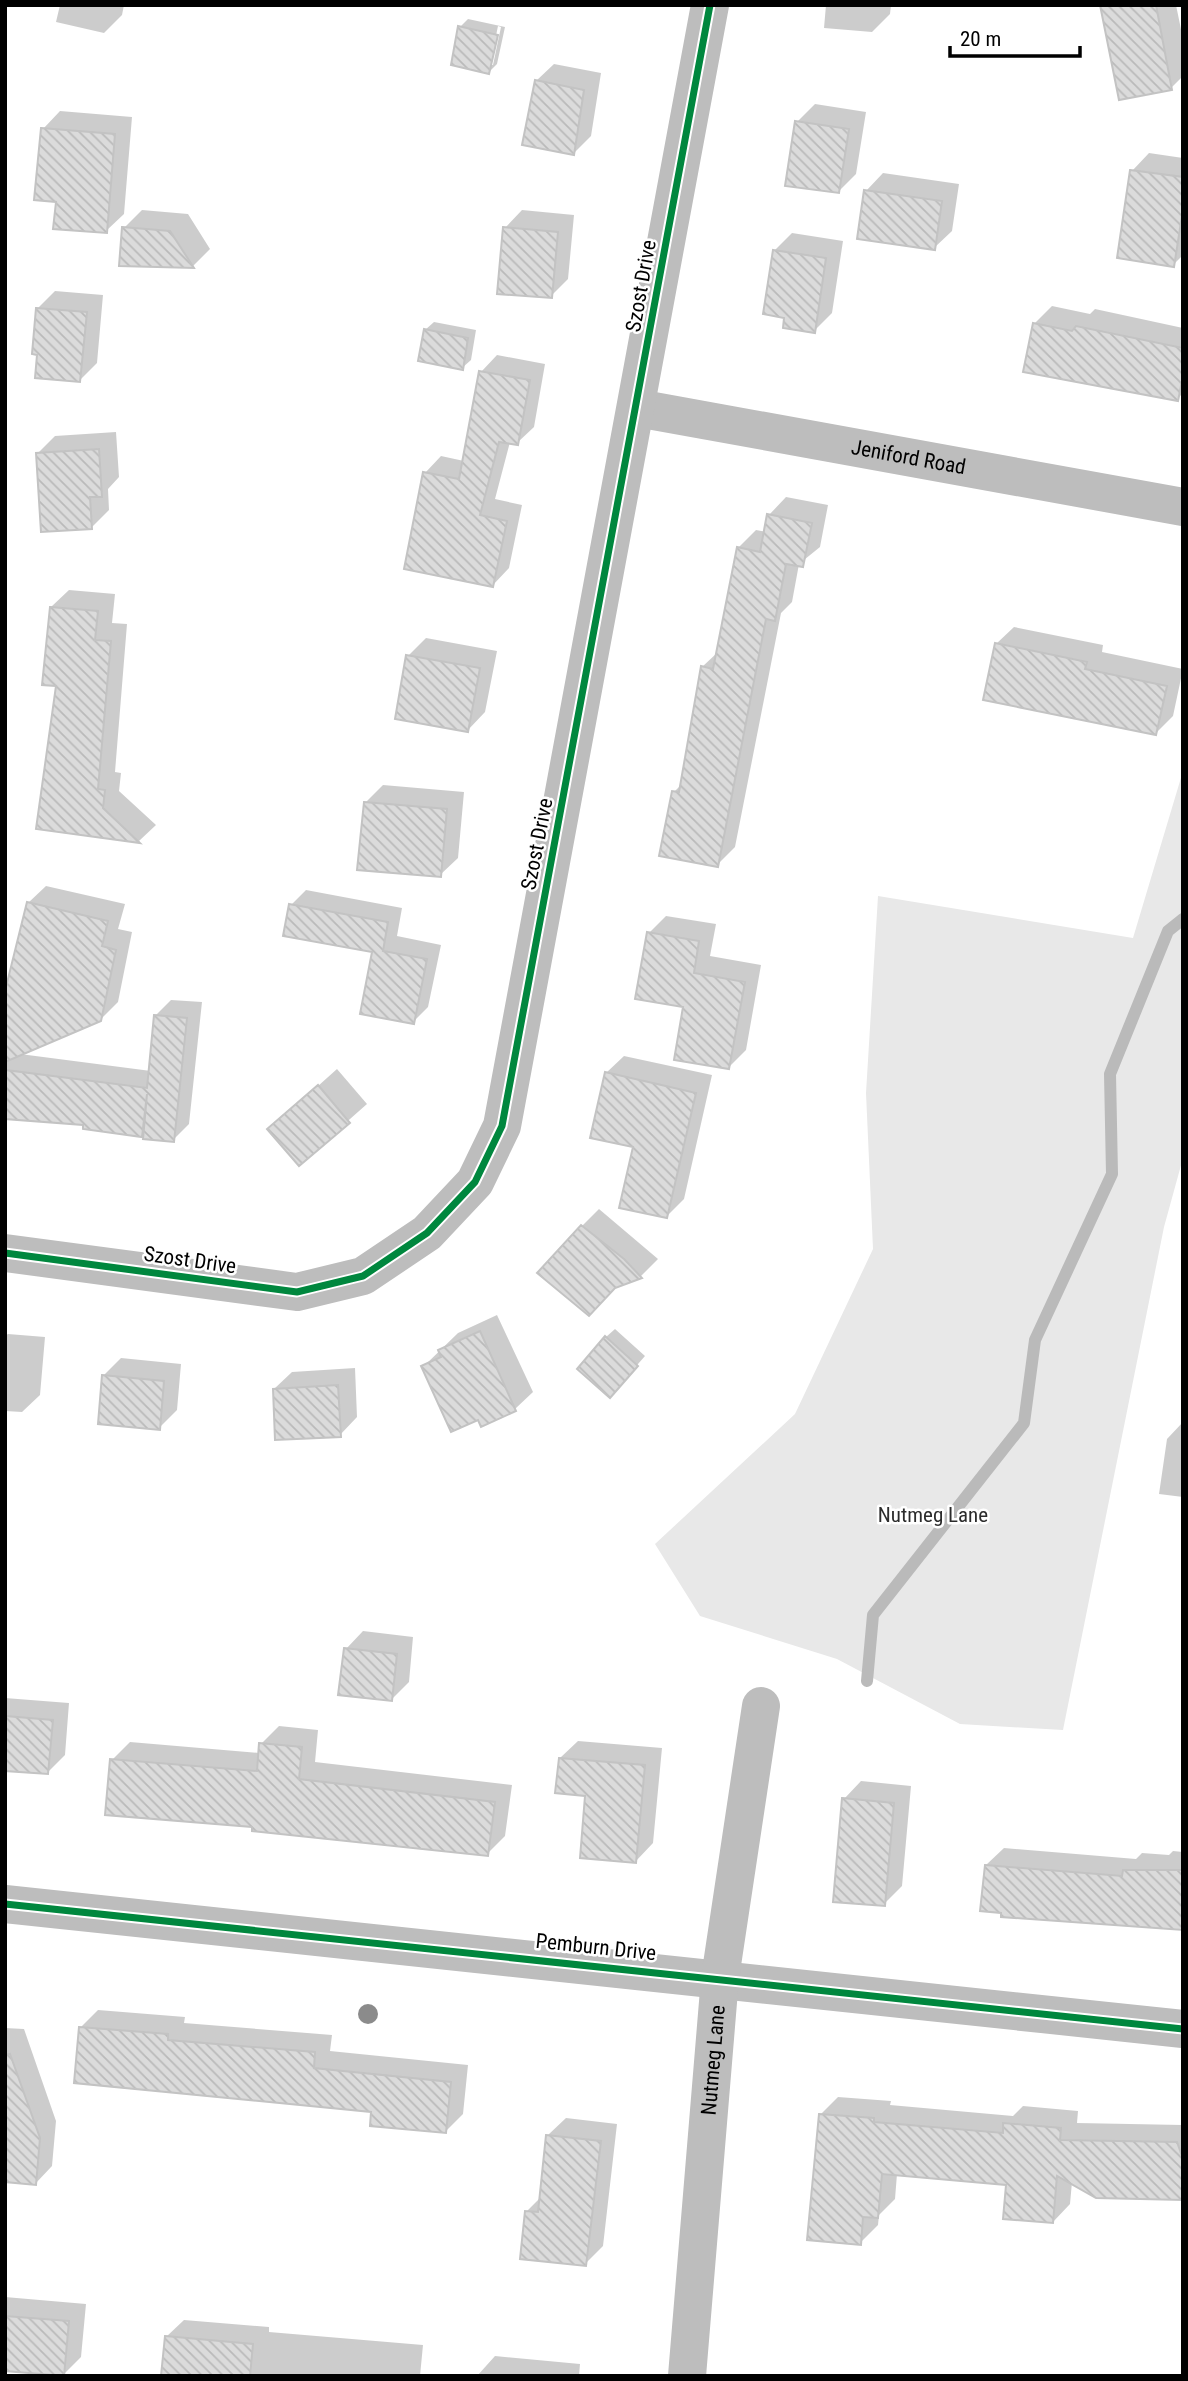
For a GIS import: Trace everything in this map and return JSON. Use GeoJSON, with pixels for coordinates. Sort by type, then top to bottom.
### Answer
{"type":"FeatureCollection","features":[{"type":"Feature","properties":{"kind":"street","name":"Szost Drive"},"geometry":{"type":"LineString","coordinates":[[5,1253],[297,1292],[362,1276],[427,1233],[475,1182],[502,1126],[710,5]]}},
{"type":"Feature","properties":{"kind":"street","name":"Jeniford Road"},"geometry":{"type":"LineString","coordinates":[[637,408],[1183,507]]}},
{"type":"Feature","properties":{"kind":"street","name":"Nutmeg Lane"},"geometry":{"type":"LineString","coordinates":[[687,2376],[720,1978],[761,1706]]}},
{"type":"Feature","properties":{"kind":"street","name":"Pemburn Drive"},"geometry":{"type":"LineString","coordinates":[[5,1904],[1183,2029]]}},
{"type":"Feature","properties":{"kind":"green space","name":"Nutmeg Lane"},"geometry":{"type":"Polygon","coordinates":[[[1183,771],[1183,1158],[1164,1227],[1063,1730],[960,1724],[837,1659],[700,1616],[655,1544],[795,1414],[873,1249],[866,1093],[878,896],[1133,938],[1183,771]]]}},
{"type":"Feature","properties":{"kind":"building"},"geometry":{"type":"Polygon","coordinates":[[[1100,5],[1156,5],[1172,90],[1119,100],[1100,5]]]}},
{"type":"Feature","properties":{"kind":"building"},"geometry":{"type":"Polygon","coordinates":[[[458,26],[498,35],[489,74],[451,65],[458,26]]]}},
{"type":"Feature","properties":{"kind":"building"},"geometry":{"type":"Polygon","coordinates":[[[535,80],[584,90],[574,155],[522,145],[535,80]]]}},
{"type":"Feature","properties":{"kind":"building"},"geometry":{"type":"Polygon","coordinates":[[[795,121],[849,129],[839,193],[785,186],[795,121]]]}},
{"type":"Feature","properties":{"kind":"building"},"geometry":{"type":"Polygon","coordinates":[[[41,128],[115,134],[107,233],[53,229],[56,202],[34,200],[41,128]]]}},
{"type":"Feature","properties":{"kind":"building"},"geometry":{"type":"Polygon","coordinates":[[[1130,170],[1183,177],[1183,209],[1174,267],[1117,258],[1130,170]]]}},
{"type":"Feature","properties":{"kind":"building"},"geometry":{"type":"Polygon","coordinates":[[[864,190],[942,201],[935,250],[857,239],[864,190]]]}},
{"type":"Feature","properties":{"kind":"building"},"geometry":{"type":"Polygon","coordinates":[[[122,227],[170,231],[194,268],[119,266],[122,227]]]}},
{"type":"Feature","properties":{"kind":"building"},"geometry":{"type":"Polygon","coordinates":[[[503,227],[558,232],[552,298],[497,294],[503,227]]]}},
{"type":"Feature","properties":{"kind":"building"},"geometry":{"type":"Polygon","coordinates":[[[773,250],[826,258],[815,333],[783,328],[784,318],[763,314],[773,250]]]}},
{"type":"Feature","properties":{"kind":"building"},"geometry":{"type":"Polygon","coordinates":[[[36,308],[87,312],[80,382],[35,378],[37,355],[32,354],[36,308]]]}},
{"type":"Feature","properties":{"kind":"building"},"geometry":{"type":"Polygon","coordinates":[[[1033,323],[1072,331],[1076,326],[1183,348],[1183,376],[1178,401],[1023,372],[1033,323]]]}},
{"type":"Feature","properties":{"kind":"building"},"geometry":{"type":"Polygon","coordinates":[[[424,329],[468,338],[463,370],[418,361],[424,329]]]}},
{"type":"Feature","properties":{"kind":"building"},"geometry":{"type":"Polygon","coordinates":[[[479,371],[530,380],[518,445],[499,442],[480,515],[507,521],[493,587],[404,569],[423,472],[459,479],[479,371]]]}},
{"type":"Feature","properties":{"kind":"building"},"geometry":{"type":"Polygon","coordinates":[[[99,449],[102,497],[90,497],[92,529],[41,532],[36,453],[99,449]]]}},
{"type":"Feature","properties":{"kind":"building"},"geometry":{"type":"Polygon","coordinates":[[[767,514],[812,523],[803,567],[786,564],[775,621],[766,619],[718,867],[659,856],[672,791],[679,792],[701,666],[713,669],[737,547],[760,552],[767,514]]]}},
{"type":"Feature","properties":{"kind":"building"},"geometry":{"type":"Polygon","coordinates":[[[50,607],[98,611],[95,640],[111,641],[98,789],[105,790],[103,808],[140,843],[36,829],[56,686],[42,685],[50,607]]]}},
{"type":"Feature","properties":{"kind":"building"},"geometry":{"type":"Polygon","coordinates":[[[995,643],[1087,662],[1085,669],[1167,686],[1156,735],[983,700],[995,643]]]}},
{"type":"Feature","properties":{"kind":"building"},"geometry":{"type":"Polygon","coordinates":[[[406,655],[480,668],[468,732],[395,719],[406,655]]]}},
{"type":"Feature","properties":{"kind":"building"},"geometry":{"type":"Polygon","coordinates":[[[364,802],[447,809],[441,877],[357,870],[364,802]]]}},
{"type":"Feature","properties":{"kind":"building"},"geometry":{"type":"Polygon","coordinates":[[[27,902],[108,921],[102,946],[116,950],[101,1021],[5,1062],[5,991],[27,902]]]}},
{"type":"Feature","properties":{"kind":"building"},"geometry":{"type":"Polygon","coordinates":[[[289,904],[388,922],[383,951],[427,959],[414,1024],[360,1014],[372,952],[283,936],[289,904]]]}},
{"type":"Feature","properties":{"kind":"building"},"geometry":{"type":"Polygon","coordinates":[[[647,932],[699,941],[694,973],[745,982],[729,1069],[674,1060],[683,1007],[635,999],[647,932]]]}},
{"type":"Feature","properties":{"kind":"building"},"geometry":{"type":"Polygon","coordinates":[[[154,1015],[187,1018],[174,1142],[143,1139],[147,1094],[142,1137],[83,1129],[83,1125],[5,1119],[5,1070],[147,1088],[154,1015]]]}},
{"type":"Feature","properties":{"kind":"building"},"geometry":{"type":"Polygon","coordinates":[[[605,1072],[696,1093],[667,1218],[619,1208],[633,1147],[590,1138],[605,1072]]]}},
{"type":"Feature","properties":{"kind":"building"},"geometry":{"type":"Polygon","coordinates":[[[318,1085],[350,1123],[299,1166],[267,1129],[318,1085]]]}},
{"type":"Feature","properties":{"kind":"building"},"geometry":{"type":"Polygon","coordinates":[[[581,1225],[624,1259],[642,1278],[615,1288],[589,1316],[537,1273],[581,1225]]]}},
{"type":"Feature","properties":{"kind":"building"},"geometry":{"type":"Polygon","coordinates":[[[480,1331],[516,1411],[481,1427],[478,1420],[451,1432],[421,1366],[441,1357],[438,1350],[480,1331]]]}},
{"type":"Feature","properties":{"kind":"building"},"geometry":{"type":"Polygon","coordinates":[[[605,1336],[638,1366],[610,1398],[577,1369],[605,1336]]]}},
{"type":"Feature","properties":{"kind":"building"},"geometry":{"type":"Polygon","coordinates":[[[102,1375],[164,1381],[160,1430],[98,1424],[102,1375]]]}},
{"type":"Feature","properties":{"kind":"building"},"geometry":{"type":"Polygon","coordinates":[[[338,1385],[341,1437],[275,1440],[273,1389],[338,1385]]]}},
{"type":"Feature","properties":{"kind":"building"},"geometry":{"type":"Polygon","coordinates":[[[344,1648],[397,1654],[392,1701],[338,1695],[344,1648]]]}},
{"type":"Feature","properties":{"kind":"building"},"geometry":{"type":"Polygon","coordinates":[[[5,1716],[53,1720],[48,1774],[5,1771],[5,1716]]]}},
{"type":"Feature","properties":{"kind":"building"},"geometry":{"type":"Polygon","coordinates":[[[259,1743],[302,1747],[299,1779],[495,1802],[488,1856],[252,1831],[252,1827],[105,1815],[110,1759],[257,1771],[259,1743]]]}},
{"type":"Feature","properties":{"kind":"building"},"geometry":{"type":"Polygon","coordinates":[[[559,1758],[645,1765],[636,1863],[580,1858],[585,1796],[555,1793],[559,1758]]]}},
{"type":"Feature","properties":{"kind":"building"},"geometry":{"type":"Polygon","coordinates":[[[842,1798],[894,1803],[885,1906],[833,1902],[842,1798]]]}},
{"type":"Feature","properties":{"kind":"building"},"geometry":{"type":"Polygon","coordinates":[[[985,1865],[1122,1876],[1123,1870],[1183,1870],[1183,1930],[1001,1917],[1001,1913],[980,1911],[985,1865]]]}},
{"type":"Feature","properties":{"kind":"building"},"geometry":{"type":"Polygon","coordinates":[[[79,2027],[168,2034],[168,2040],[315,2052],[314,2068],[451,2082],[446,2133],[370,2126],[371,2112],[74,2083],[79,2027]]]}},
{"type":"Feature","properties":{"kind":"building"},"geometry":{"type":"Polygon","coordinates":[[[10,2054],[40,2138],[36,2185],[5,2182],[5,2055],[10,2054]]]}},
{"type":"Feature","properties":{"kind":"building"},"geometry":{"type":"Polygon","coordinates":[[[819,2114],[874,2118],[874,2122],[1003,2133],[1003,2123],[1061,2128],[1060,2140],[1177,2142],[1183,2159],[1183,2200],[1096,2198],[1057,2176],[1053,2223],[1003,2219],[1006,2185],[882,2174],[878,2218],[863,2217],[861,2245],[807,2240],[819,2114]]]}},
{"type":"Feature","properties":{"kind":"building"},"geometry":{"type":"Polygon","coordinates":[[[546,2135],[601,2141],[586,2266],[520,2259],[525,2211],[538,2212],[546,2135]]]}},
{"type":"Feature","properties":{"kind":"building"},"geometry":{"type":"Polygon","coordinates":[[[5,2316],[69,2321],[64,2376],[5,2371],[5,2316]]]}},
{"type":"Feature","properties":{"kind":"building"},"geometry":{"type":"Polygon","coordinates":[[[165,2336],[253,2344],[250,2376],[161,2376],[165,2336]]]}},
{"type":"Feature","properties":{"kind":"waterway"},"geometry":{"type":"LineString","coordinates":[[867,1681],[873,1615],[1024,1423],[1035,1340],[1112,1174],[1110,1074],[1168,931],[1183,919]]}},
{"type":"Feature","properties":{"kind":"cycle path"},"geometry":{"type":"LineString","coordinates":[[5,1253],[297,1292],[363,1276],[427,1233],[475,1182],[502,1126],[710,5]]}},
{"type":"Feature","properties":{"kind":"cycle path"},"geometry":{"type":"LineString","coordinates":[[5,1904],[1183,2029]]}}]}
